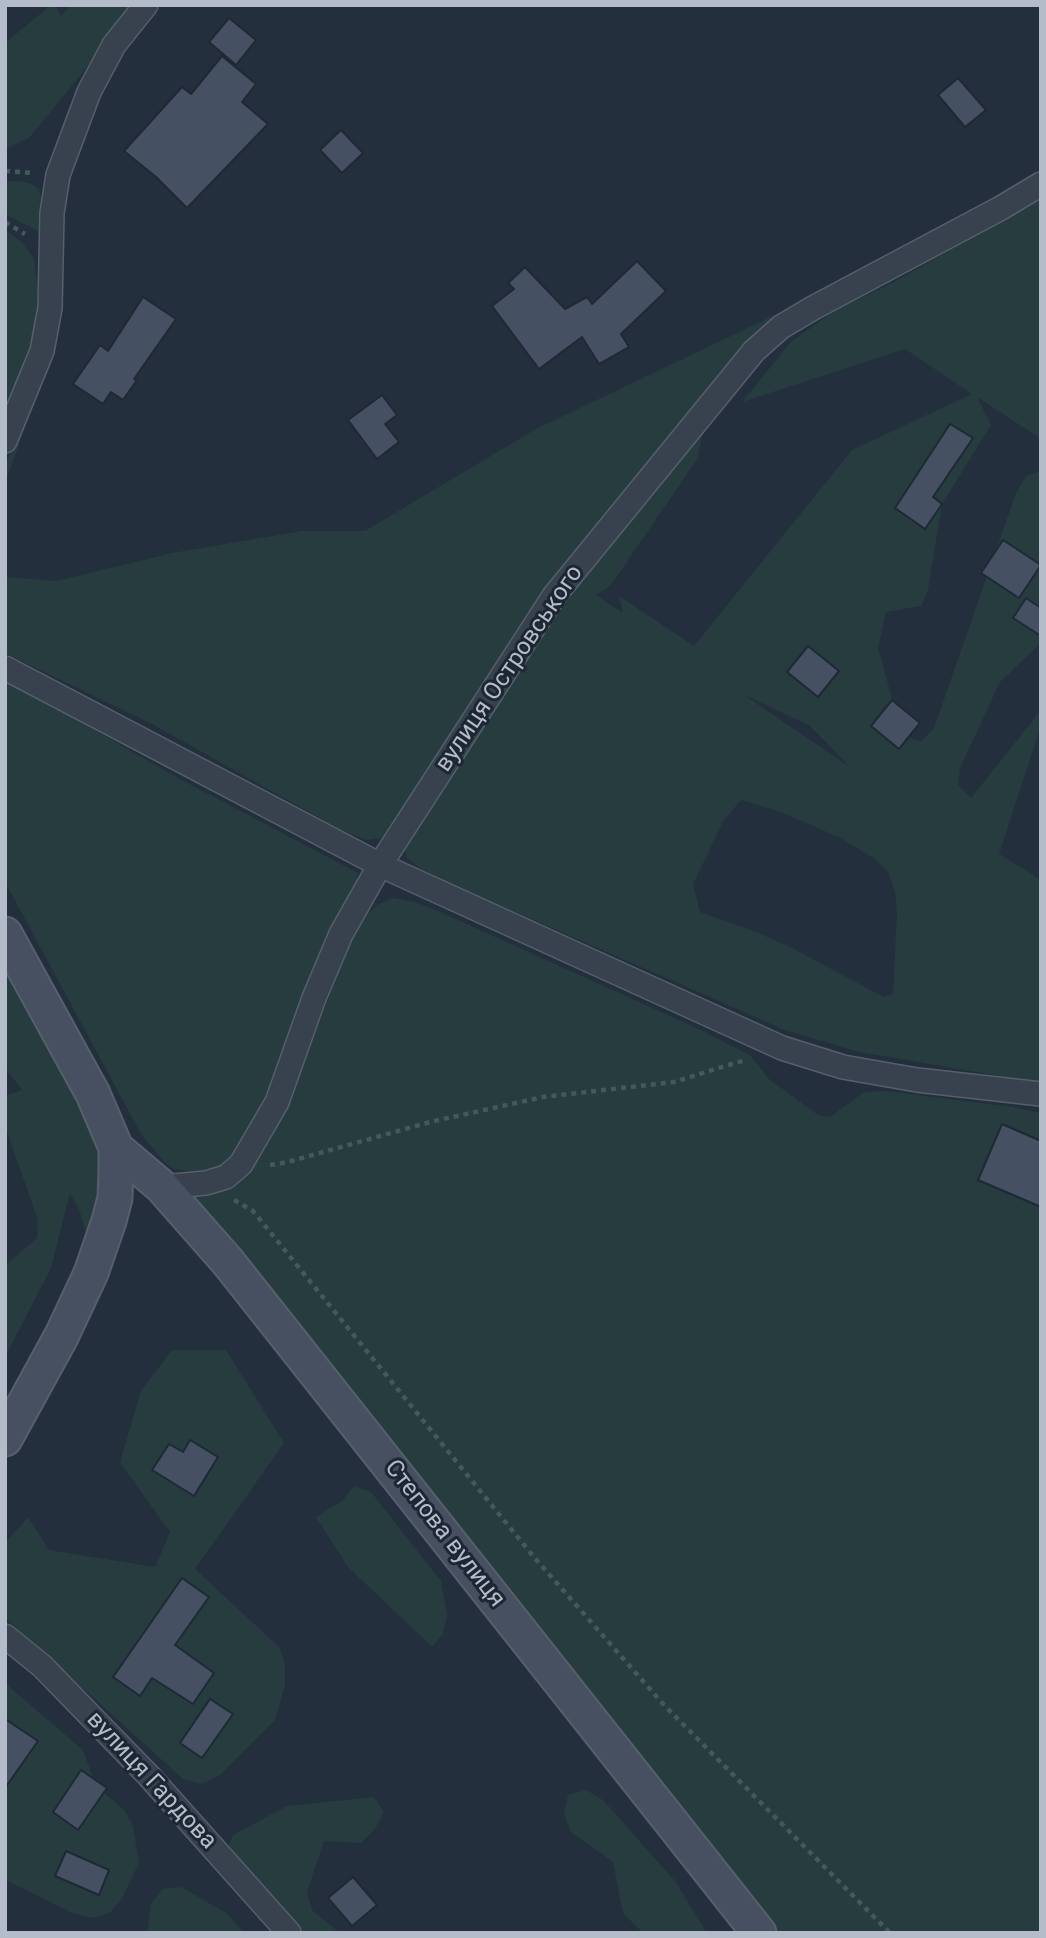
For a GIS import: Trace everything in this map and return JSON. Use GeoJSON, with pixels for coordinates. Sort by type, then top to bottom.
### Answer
{"type":"FeatureCollection","features":[{"type":"Feature","properties":{"kind":"street"},"geometry":{"type":"LineString","coordinates":[[5,441],[42,351],[50,307],[52,213],[58,175],[89,92],[114,45],[146,5]]}},
{"type":"Feature","properties":{"kind":"street","name":"вулиця Островського"},"geometry":{"type":"LineString","coordinates":[[162,1187],[206,1183],[226,1177],[241,1164],[277,1102],[314,998],[341,934],[380,865],[554,596],[754,351],[781,327],[813,308],[1041,184]]}},
{"type":"Feature","properties":{"kind":"street"},"geometry":{"type":"LineString","coordinates":[[5,668],[380,865],[782,1048],[843,1067],[917,1080],[1041,1094]]}},
{"type":"Feature","properties":{"kind":"street"},"geometry":{"type":"LineString","coordinates":[[5,934],[93,1094],[116,1148],[115,1198],[103,1242],[62,1335],[5,1439]]}},
{"type":"Feature","properties":{"kind":"street","name":"Степова вулиця"},"geometry":{"type":"LineString","coordinates":[[116,1148],[162,1187],[228,1262],[759,1933]]}},
{"type":"Feature","properties":{"kind":"street","name":"вулиця Гардова"},"geometry":{"type":"LineString","coordinates":[[5,1636],[42,1666],[139,1766],[289,1933]]}},
{"type":"Feature","properties":{"kind":"path"},"geometry":{"type":"LineString","coordinates":[[241,1164],[258,1166],[288,1162],[430,1122],[543,1097],[674,1082],[782,1048]]}},
{"type":"Feature","properties":{"kind":"path"},"geometry":{"type":"LineString","coordinates":[[206,1183],[253,1211],[533,1556],[655,1695],[890,1933]]}},
{"type":"Feature","properties":{"kind":"green space"},"geometry":{"type":"Polygon","coordinates":[[[51,5],[57,8],[61,16],[71,5],[132,5],[89,65],[29,138],[5,149],[5,43],[51,5]]]}},
{"type":"Feature","properties":{"kind":"green space"},"geometry":{"type":"Polygon","coordinates":[[[5,182],[30,183],[39,189],[43,208],[38,231],[5,214],[5,182]]]}},
{"type":"Feature","properties":{"kind":"green space"},"geometry":{"type":"Polygon","coordinates":[[[1041,198],[1041,439],[977,397],[991,425],[942,504],[928,590],[921,606],[886,612],[878,648],[902,734],[920,742],[934,728],[1016,493],[1026,476],[1041,471],[1041,643],[1000,682],[960,768],[958,785],[971,798],[1041,710],[1041,726],[999,854],[1041,880],[1041,1083],[859,1052],[785,1030],[454,885],[420,868],[407,858],[404,846],[572,588],[577,587],[610,528],[551,587],[460,719],[392,829],[381,838],[367,840],[341,830],[152,724],[5,653],[5,577],[57,581],[172,553],[302,531],[365,531],[536,429],[779,313],[754,337],[703,428],[698,458],[611,585],[596,595],[623,613],[619,596],[694,646],[852,450],[972,394],[905,349],[742,402],[791,342],[834,311],[896,281],[1041,198]],[[747,697],[850,767],[810,726],[747,697]],[[741,800],[724,820],[693,884],[700,912],[790,947],[884,997],[893,994],[897,912],[895,892],[888,872],[875,859],[841,838],[778,811],[741,800]]]}},
{"type":"Feature","properties":{"kind":"green space"},"geometry":{"type":"Polygon","coordinates":[[[5,230],[22,242],[34,259],[38,294],[34,331],[5,415],[5,230]]]}},
{"type":"Feature","properties":{"kind":"green space"},"geometry":{"type":"Polygon","coordinates":[[[28,418],[5,484],[5,465],[28,418]]]}},
{"type":"Feature","properties":{"kind":"green space"},"geometry":{"type":"Polygon","coordinates":[[[5,679],[180,779],[358,873],[357,881],[335,921],[263,1107],[235,1153],[210,1172],[174,1169],[165,1163],[141,1134],[5,882],[5,679]]]}},
{"type":"Feature","properties":{"kind":"green space"},"geometry":{"type":"Polygon","coordinates":[[[393,898],[415,902],[438,911],[701,1030],[751,1056],[769,1079],[818,1115],[830,1117],[864,1092],[886,1091],[1041,1113],[1041,1933],[776,1933],[222,1235],[195,1196],[212,1194],[228,1187],[295,1085],[352,937],[368,913],[377,905],[393,898]]]}},
{"type":"Feature","properties":{"kind":"green space"},"geometry":{"type":"Polygon","coordinates":[[[5,964],[87,1109],[102,1150],[105,1191],[88,1239],[79,1209],[70,1193],[51,1268],[5,1357],[5,1268],[37,1238],[38,1220],[7,1132],[5,1096],[22,1090],[5,1068],[5,964]]]}},
{"type":"Feature","properties":{"kind":"green space"},"geometry":{"type":"Polygon","coordinates":[[[172,1350],[226,1350],[284,1443],[195,1569],[279,1647],[285,1664],[285,1685],[275,1720],[219,1776],[201,1784],[183,1779],[5,1618],[5,1543],[28,1517],[49,1550],[155,1567],[170,1532],[120,1462],[141,1391],[172,1350]]]}},
{"type":"Feature","properties":{"kind":"green space"},"geometry":{"type":"Polygon","coordinates":[[[354,1486],[371,1492],[441,1581],[447,1615],[443,1634],[432,1647],[348,1567],[316,1517],[342,1501],[354,1486]]]}},
{"type":"Feature","properties":{"kind":"green space"},"geometry":{"type":"Polygon","coordinates":[[[5,1683],[83,1750],[96,1786],[124,1810],[133,1826],[139,1863],[122,1898],[111,1912],[94,1918],[75,1914],[5,1880],[5,1683]]]}},
{"type":"Feature","properties":{"kind":"green space"},"geometry":{"type":"Polygon","coordinates":[[[586,1790],[603,1800],[675,1881],[707,1933],[643,1933],[623,1913],[613,1862],[571,1832],[564,1814],[568,1795],[586,1790]]]}},
{"type":"Feature","properties":{"kind":"green space"},"geometry":{"type":"Polygon","coordinates":[[[374,1797],[384,1812],[375,1829],[361,1843],[324,1841],[307,1892],[312,1910],[340,1933],[292,1933],[226,1852],[233,1835],[287,1806],[374,1797]]]}},
{"type":"Feature","properties":{"kind":"green space"},"geometry":{"type":"Polygon","coordinates":[[[181,1887],[228,1914],[244,1933],[147,1933],[151,1904],[163,1889],[181,1887]]]}},
{"type":"Feature","properties":{"kind":"building"},"geometry":{"type":"Polygon","coordinates":[[[229,18],[256,40],[236,65],[209,42],[229,18]]]}},
{"type":"Feature","properties":{"kind":"building"},"geometry":{"type":"Polygon","coordinates":[[[222,56],[256,84],[242,102],[268,124],[187,208],[156,177],[124,151],[182,87],[191,94],[222,56]]]}},
{"type":"Feature","properties":{"kind":"building"},"geometry":{"type":"Polygon","coordinates":[[[958,78],[986,110],[965,127],[938,95],[958,78]]]}},
{"type":"Feature","properties":{"kind":"building"},"geometry":{"type":"Polygon","coordinates":[[[341,130],[363,153],[342,173],[320,150],[341,130]]]}},
{"type":"Feature","properties":{"kind":"building"},"geometry":{"type":"Polygon","coordinates":[[[637,261],[666,291],[621,334],[629,347],[599,364],[582,337],[539,369],[492,306],[514,289],[508,283],[525,267],[565,309],[587,297],[592,304],[637,261]]]}},
{"type":"Feature","properties":{"kind":"building"},"geometry":{"type":"Polygon","coordinates":[[[143,297],[176,319],[134,379],[137,380],[123,400],[111,392],[103,404],[73,384],[100,345],[108,351],[143,297]]]}},
{"type":"Feature","properties":{"kind":"building"},"geometry":{"type":"Polygon","coordinates":[[[382,395],[397,415],[385,424],[399,442],[377,459],[348,420],[382,395]]]}},
{"type":"Feature","properties":{"kind":"building"},"geometry":{"type":"Polygon","coordinates":[[[950,424],[973,438],[933,497],[942,504],[925,529],[895,508],[950,424]]]}},
{"type":"Feature","properties":{"kind":"building"},"geometry":{"type":"Polygon","coordinates":[[[1003,540],[1041,565],[1019,598],[981,573],[1003,540]]]}},
{"type":"Feature","properties":{"kind":"building"},"geometry":{"type":"Polygon","coordinates":[[[1026,598],[1041,608],[1041,636],[1013,618],[1026,598]]]}},
{"type":"Feature","properties":{"kind":"building"},"geometry":{"type":"Polygon","coordinates":[[[808,646],[839,671],[818,697],[787,672],[808,646]]]}},
{"type":"Feature","properties":{"kind":"building"},"geometry":{"type":"Polygon","coordinates":[[[892,700],[920,723],[899,749],[871,726],[892,700]]]}},
{"type":"Feature","properties":{"kind":"building"},"geometry":{"type":"Polygon","coordinates":[[[1002,1124],[1041,1141],[1041,1207],[978,1180],[1002,1124]]]}},
{"type":"Feature","properties":{"kind":"building"},"geometry":{"type":"Polygon","coordinates":[[[190,1440],[218,1457],[194,1496],[152,1470],[169,1444],[183,1452],[190,1440]]]}},
{"type":"Feature","properties":{"kind":"building"},"geometry":{"type":"Polygon","coordinates":[[[182,1578],[209,1597],[175,1645],[214,1673],[193,1704],[152,1678],[140,1696],[113,1677],[182,1578]]]}},
{"type":"Feature","properties":{"kind":"building"},"geometry":{"type":"Polygon","coordinates":[[[210,1699],[233,1714],[202,1758],[180,1743],[210,1699]]]}},
{"type":"Feature","properties":{"kind":"building"},"geometry":{"type":"Polygon","coordinates":[[[5,1719],[38,1741],[5,1788],[5,1719]]]}},
{"type":"Feature","properties":{"kind":"building"},"geometry":{"type":"Polygon","coordinates":[[[81,1770],[107,1788],[78,1830],[53,1812],[81,1770]]]}},
{"type":"Feature","properties":{"kind":"building"},"geometry":{"type":"Polygon","coordinates":[[[66,1851],[109,1870],[99,1895],[55,1876],[66,1851]]]}},
{"type":"Feature","properties":{"kind":"building"},"geometry":{"type":"Polygon","coordinates":[[[353,1877],[377,1905],[352,1926],[328,1898],[353,1877]]]}}]}
